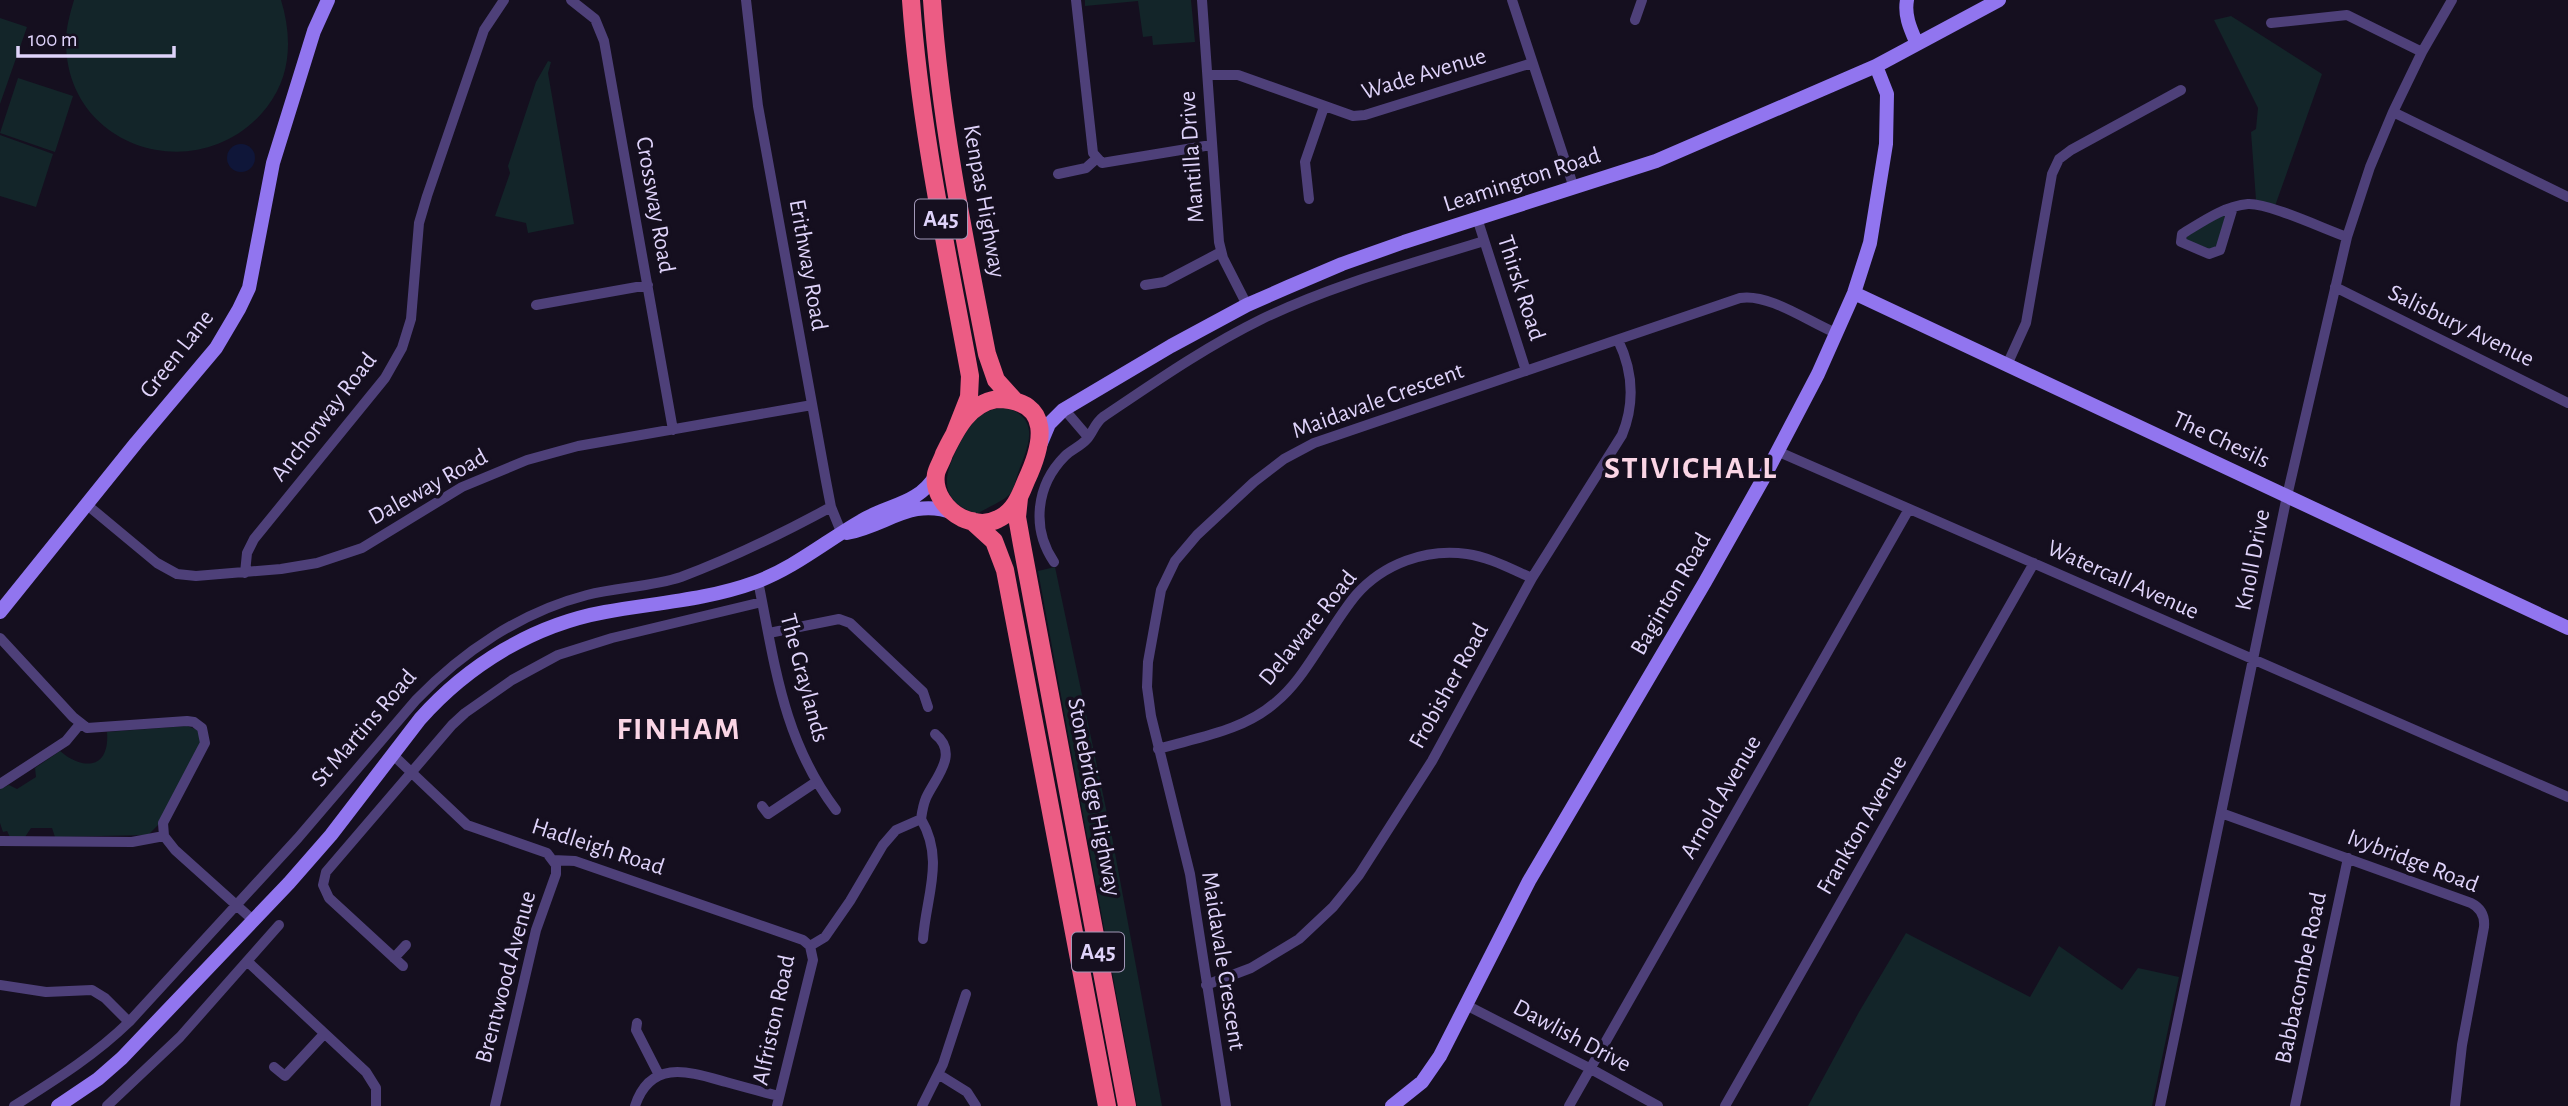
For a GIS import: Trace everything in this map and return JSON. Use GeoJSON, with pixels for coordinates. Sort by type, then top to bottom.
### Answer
{"type":"FeatureCollection","features":[{"type":"Feature","properties":{"kind":"highway","name":"Kenpas Highway"},"geometry":{"type":"LineString","coordinates":[[911,0],[920,96],[970,376],[969,397],[954,435]]}},
{"type":"Feature","properties":{"kind":"highway","name":"Kenpas Highway"},"geometry":{"type":"LineString","coordinates":[[932,0],[940,93],[949,151],[987,354],[997,381],[1021,403]]}},
{"type":"Feature","properties":{"kind":"highway"},"geometry":{"type":"LineString","coordinates":[[998,399],[1021,403],[1037,419],[1041,444],[1019,498],[1009,513],[988,523],[972,521],[954,513],[941,499],[936,475],[954,435],[969,412],[983,403],[998,399]]}},
{"type":"Feature","properties":{"kind":"highway","name":"Stonebridge Highway"},"geometry":{"type":"LineString","coordinates":[[1019,498],[1017,517],[1126,1106]]}},
{"type":"Feature","properties":{"kind":"highway","name":"Stonebridge Highway"},"geometry":{"type":"LineString","coordinates":[[972,521],[994,541],[1005,570],[1107,1106]]}},
{"type":"Feature","properties":{"kind":"street","name":"Green Lane"},"geometry":{"type":"LineString","coordinates":[[0,612],[216,348],[239,309],[249,288],[276,152],[314,31],[328,0]]}},
{"type":"Feature","properties":{"kind":"street","name":"Anchorway Road"},"geometry":{"type":"LineString","coordinates":[[245,573],[247,553],[254,539],[374,391],[402,348],[411,319],[419,223],[484,30],[504,0]]}},
{"type":"Feature","properties":{"kind":"street","name":"Crossway Road"},"geometry":{"type":"LineString","coordinates":[[571,0],[593,16],[603,35],[673,430]]}},
{"type":"Feature","properties":{"kind":"street","name":"Erithway Road"},"geometry":{"type":"LineString","coordinates":[[746,0],[758,106],[831,508],[842,534]]}},
{"type":"Feature","properties":{"kind":"street"},"geometry":{"type":"LineString","coordinates":[[1076,0],[1093,153],[1096,159],[1102,163],[1211,145]]}},
{"type":"Feature","properties":{"kind":"street","name":"Mantilla Drive"},"geometry":{"type":"LineString","coordinates":[[1202,0],[1221,252],[1247,305]]}},
{"type":"Feature","properties":{"kind":"street"},"geometry":{"type":"LineString","coordinates":[[1512,0],[1574,188]]}},
{"type":"Feature","properties":{"kind":"street"},"geometry":{"type":"LineString","coordinates":[[1635,20],[1642,0]]}},
{"type":"Feature","properties":{"kind":"street"},"geometry":{"type":"LineString","coordinates":[[1907,0],[1908,24],[1917,44]]}},
{"type":"Feature","properties":{"kind":"street","name":"Leamington Road"},"geometry":{"type":"LineString","coordinates":[[1041,444],[1049,424],[1063,409],[1247,305],[1342,264],[1656,161],[1875,66],[1999,0]]}},
{"type":"Feature","properties":{"kind":"street","name":"Knoll Drive"},"geometry":{"type":"LineString","coordinates":[[2160,1106],[2287,496],[2347,237],[2370,167],[2393,111],[2452,0]]}},
{"type":"Feature","properties":{"kind":"street"},"geometry":{"type":"LineString","coordinates":[[2271,23],[2347,15],[2422,52]]}},
{"type":"Feature","properties":{"kind":"street","name":"Wade Avenue"},"geometry":{"type":"LineString","coordinates":[[1208,75],[1238,75],[1353,116],[1365,115],[1532,63]]}},
{"type":"Feature","properties":{"kind":"street","name":"Baginton Road"},"geometry":{"type":"LineString","coordinates":[[1392,1106],[1412,1092],[1434,1065],[1529,881],[1705,583],[1777,451],[1836,334],[1854,293],[1870,243],[1886,144],[1887,94],[1875,66]]}},
{"type":"Feature","properties":{"kind":"street"},"geometry":{"type":"LineString","coordinates":[[2007,365],[2026,323],[2056,163],[2071,150],[2181,90]]}},
{"type":"Feature","properties":{"kind":"street"},"geometry":{"type":"LineString","coordinates":[[1308,198],[1305,162],[1324,107]]}},
{"type":"Feature","properties":{"kind":"street"},"geometry":{"type":"LineString","coordinates":[[2393,111],[2568,197]]}},
{"type":"Feature","properties":{"kind":"street"},"geometry":{"type":"LineString","coordinates":[[1058,174],[1086,168],[1096,159]]}},
{"type":"Feature","properties":{"kind":"street"},"geometry":{"type":"LineString","coordinates":[[2233,208],[2222,247],[2216,253],[2209,254],[2181,242],[2182,234],[2220,212],[2233,208],[2255,204],[2347,237]]}},
{"type":"Feature","properties":{"kind":"street","name":"Thirsk Road"},"geometry":{"type":"LineString","coordinates":[[1477,218],[1526,371]]}},
{"type":"Feature","properties":{"kind":"street","name":"Leamington Road"},"geometry":{"type":"LineString","coordinates":[[1054,562],[1042,534],[1040,497],[1064,457],[1088,437],[1103,417],[1179,364],[1264,318],[1355,282],[1484,241]]}},
{"type":"Feature","properties":{"kind":"street"},"geometry":{"type":"LineString","coordinates":[[1144,285],[1164,282],[1221,252]]}},
{"type":"Feature","properties":{"kind":"street"},"geometry":{"type":"LineString","coordinates":[[536,305],[648,285]]}},
{"type":"Feature","properties":{"kind":"street","name":"Salisbury Avenue"},"geometry":{"type":"LineString","coordinates":[[2335,287],[2568,403]]}},
{"type":"Feature","properties":{"kind":"street","name":"The Chesils"},"geometry":{"type":"LineString","coordinates":[[1854,293],[2568,628]]}},
{"type":"Feature","properties":{"kind":"street","name":"Maidavale Crescent"},"geometry":{"type":"LineString","coordinates":[[1226,1106],[1190,874],[1158,749],[1147,687],[1152,632],[1161,590],[1169,570],[1197,535],[1264,474],[1284,459],[1314,443],[1740,298],[1751,297],[1768,301],[1836,334]]}},
{"type":"Feature","properties":{"kind":"street","name":"Frobisher Road"},"geometry":{"type":"LineString","coordinates":[[1206,985],[1251,968],[1291,945],[1319,921],[1348,890],[1432,761],[1532,578],[1625,428],[1631,403],[1630,379],[1618,340]]}},
{"type":"Feature","properties":{"kind":"street"},"geometry":{"type":"LineString","coordinates":[[1021,403],[1037,409],[1063,409],[1088,437]]}},
{"type":"Feature","properties":{"kind":"street","name":"Daleway Road"},"geometry":{"type":"LineString","coordinates":[[86,504],[170,571],[189,576],[304,566],[351,553],[462,487],[527,460],[578,446],[812,405]]}},
{"type":"Feature","properties":{"kind":"street","name":"Watercall Avenue"},"geometry":{"type":"LineString","coordinates":[[1777,451],[2568,797]]}},
{"type":"Feature","properties":{"kind":"street","name":"St Martins Road"},"geometry":{"type":"LineString","coordinates":[[58,1106],[98,1079],[122,1058],[322,845],[420,719],[454,684],[485,661],[530,636],[589,615],[707,596],[758,581],[860,521],[918,496],[936,475]]}},
{"type":"Feature","properties":{"kind":"street","name":"St Martins Road"},"geometry":{"type":"LineString","coordinates":[[842,534],[865,530],[919,507],[954,513]]}},
{"type":"Feature","properties":{"kind":"street","name":"St Martins Road"},"geometry":{"type":"LineString","coordinates":[[14,1106],[80,1064],[129,1022],[325,807],[416,700],[433,682],[470,652],[513,625],[561,603],[617,588],[680,577],[831,508]]}},
{"type":"Feature","properties":{"kind":"street","name":"Arnold Avenue"},"geometry":{"type":"LineString","coordinates":[[1569,1106],[1909,509]]}},
{"type":"Feature","properties":{"kind":"street","name":"Delaware Road"},"geometry":{"type":"LineString","coordinates":[[1158,749],[1233,728],[1262,713],[1290,689],[1357,594],[1380,574],[1396,565],[1424,555],[1467,554],[1532,578]]}},
{"type":"Feature","properties":{"kind":"street","name":"Frankton Avenue"},"geometry":{"type":"LineString","coordinates":[[1725,1106],[2034,563]]}},
{"type":"Feature","properties":{"kind":"street","name":"The Graylands"},"geometry":{"type":"LineString","coordinates":[[758,581],[794,740],[816,782],[836,810]]}},
{"type":"Feature","properties":{"kind":"street"},"geometry":{"type":"LineString","coordinates":[[403,966],[329,898],[323,881],[326,872],[432,747],[465,713],[512,680],[558,655],[612,638],[762,602]]}},
{"type":"Feature","properties":{"kind":"street"},"geometry":{"type":"LineString","coordinates":[[769,633],[839,619],[850,623],[923,692],[928,707]]}},
{"type":"Feature","properties":{"kind":"street"},"geometry":{"type":"LineString","coordinates":[[0,638],[80,724],[95,729],[187,721],[202,728],[205,743],[163,823],[164,836],[175,850],[253,919]]}},
{"type":"Feature","properties":{"kind":"street"},"geometry":{"type":"LineString","coordinates":[[0,784],[66,741],[80,724]]}},
{"type":"Feature","properties":{"kind":"street"},"geometry":{"type":"LineString","coordinates":[[923,939],[932,875],[933,846],[920,819],[926,798],[941,774],[945,761],[944,746],[935,734]]}},
{"type":"Feature","properties":{"kind":"street","name":"Hadleigh Road"},"geometry":{"type":"LineString","coordinates":[[392,754],[467,825],[547,853],[553,860],[575,861],[726,912],[803,940],[810,946]]}},
{"type":"Feature","properties":{"kind":"street"},"geometry":{"type":"LineString","coordinates":[[762,806],[768,814],[816,782]]}},
{"type":"Feature","properties":{"kind":"street","name":"Ivybridge Road"},"geometry":{"type":"LineString","coordinates":[[2221,813],[2477,906],[2483,915],[2484,927],[2467,1014],[2455,1106]]}},
{"type":"Feature","properties":{"kind":"street","name":"Alfriston Road"},"geometry":{"type":"LineString","coordinates":[[778,1101],[813,960],[810,946],[825,937],[883,845],[896,830],[920,819]]}},
{"type":"Feature","properties":{"kind":"street"},"geometry":{"type":"LineString","coordinates":[[0,841],[132,842],[164,836]]}},
{"type":"Feature","properties":{"kind":"street","name":"Babbacombe Road"},"geometry":{"type":"LineString","coordinates":[[2295,1106],[2348,858]]}},
{"type":"Feature","properties":{"kind":"street","name":"Brentwood Avenue"},"geometry":{"type":"LineString","coordinates":[[495,1106],[536,930],[556,874],[553,860]]}},
{"type":"Feature","properties":{"kind":"street"},"geometry":{"type":"LineString","coordinates":[[110,1105],[164,1053],[279,925]]}},
{"type":"Feature","properties":{"kind":"street"},"geometry":{"type":"LineString","coordinates":[[394,958],[406,945]]}},
{"type":"Feature","properties":{"kind":"street"},"geometry":{"type":"LineString","coordinates":[[248,961],[372,1079],[376,1088],[376,1106]]}},
{"type":"Feature","properties":{"kind":"street"},"geometry":{"type":"LineString","coordinates":[[0,985],[46,992],[92,990],[105,998],[129,1022]]}},
{"type":"Feature","properties":{"kind":"street"},"geometry":{"type":"LineString","coordinates":[[922,1106],[939,1074],[966,994]]}},
{"type":"Feature","properties":{"kind":"street","name":"Dawlish Drive"},"geometry":{"type":"LineString","coordinates":[[1466,1005],[1658,1106]]}},
{"type":"Feature","properties":{"kind":"street"},"geometry":{"type":"LineString","coordinates":[[637,1023],[636,1030],[659,1075]]}},
{"type":"Feature","properties":{"kind":"street"},"geometry":{"type":"LineString","coordinates":[[274,1067],[285,1076],[324,1034]]}},
{"type":"Feature","properties":{"kind":"street"},"geometry":{"type":"LineString","coordinates":[[635,1106],[646,1085],[659,1075],[693,1073],[778,1101]]}},
{"type":"Feature","properties":{"kind":"street"},"geometry":{"type":"LineString","coordinates":[[939,1074],[968,1092],[976,1106]]}},
{"type":"Feature","properties":{"kind":"shaded area"},"geometry":{"type":"Polygon","coordinates":[[[74,0],[281,0],[287,27],[288,55],[281,82],[267,107],[240,133],[208,147],[175,152],[142,146],[112,132],[88,110],[72,79],[66,42],[74,0]]]}},
{"type":"Feature","properties":{"kind":"shaded area"},"geometry":{"type":"Polygon","coordinates":[[[1085,0],[1191,0],[1195,42],[1153,45],[1152,36],[1143,37],[1138,1],[1085,6],[1085,0]]]}},
{"type":"Feature","properties":{"kind":"shaded area"},"geometry":{"type":"Polygon","coordinates":[[[2231,16],[2322,74],[2275,206],[2256,200],[2251,132],[2256,129],[2258,108],[2214,20],[2231,16]]]}},
{"type":"Feature","properties":{"kind":"shaded area"},"geometry":{"type":"Polygon","coordinates":[[[0,18],[27,27],[0,104],[0,18]]]}},
{"type":"Feature","properties":{"kind":"shaded area"},"geometry":{"type":"Polygon","coordinates":[[[548,61],[551,62],[548,73],[574,224],[528,233],[526,223],[495,216],[510,173],[508,166],[536,82],[548,61]]]}},
{"type":"Feature","properties":{"kind":"shaded area"},"geometry":{"type":"Polygon","coordinates":[[[18,78],[73,96],[55,152],[0,133],[18,78]]]}},
{"type":"Feature","properties":{"kind":"shaded area"},"geometry":{"type":"Polygon","coordinates":[[[0,135],[53,154],[36,207],[0,196],[0,135]]]}},
{"type":"Feature","properties":{"kind":"shaded area"},"geometry":{"type":"Polygon","coordinates":[[[2225,216],[2219,245],[2210,249],[2186,240],[2187,235],[2225,216]]]}},
{"type":"Feature","properties":{"kind":"shaded area"},"geometry":{"type":"Polygon","coordinates":[[[1008,408],[1025,420],[1028,445],[1010,494],[977,514],[956,503],[950,496],[947,479],[949,470],[961,441],[976,419],[989,411],[1008,408]]]}},
{"type":"Feature","properties":{"kind":"shaded area"},"geometry":{"type":"Polygon","coordinates":[[[1055,567],[1112,837],[1162,1106],[1137,1106],[1038,571],[1055,567]]]}},
{"type":"Feature","properties":{"kind":"shaded area"},"geometry":{"type":"Polygon","coordinates":[[[187,726],[198,730],[202,740],[159,824],[148,835],[55,837],[52,828],[31,828],[25,837],[10,837],[7,831],[3,832],[0,823],[0,789],[9,785],[17,789],[36,777],[35,768],[60,751],[77,762],[93,763],[100,760],[104,753],[107,732],[187,726]]]}},
{"type":"Feature","properties":{"kind":"shaded area"},"geometry":{"type":"Polygon","coordinates":[[[1906,933],[2030,997],[2059,946],[2122,990],[2138,968],[2179,977],[2152,1106],[1808,1106],[1906,933]]]}},
{"type":"Feature","properties":{"kind":"water"},"geometry":{"type":"Polygon","coordinates":[[[241,144],[251,148],[255,158],[251,168],[241,172],[231,168],[227,158],[231,148],[241,144]]]}},
{"type":"Feature","properties":{"kind":"district","name":"STIVICHALL"},"geometry":{"type":"Point","coordinates":[1691,468]}},
{"type":"Feature","properties":{"kind":"district","name":"FINHAM"},"geometry":{"type":"Point","coordinates":[679,729]}}]}
